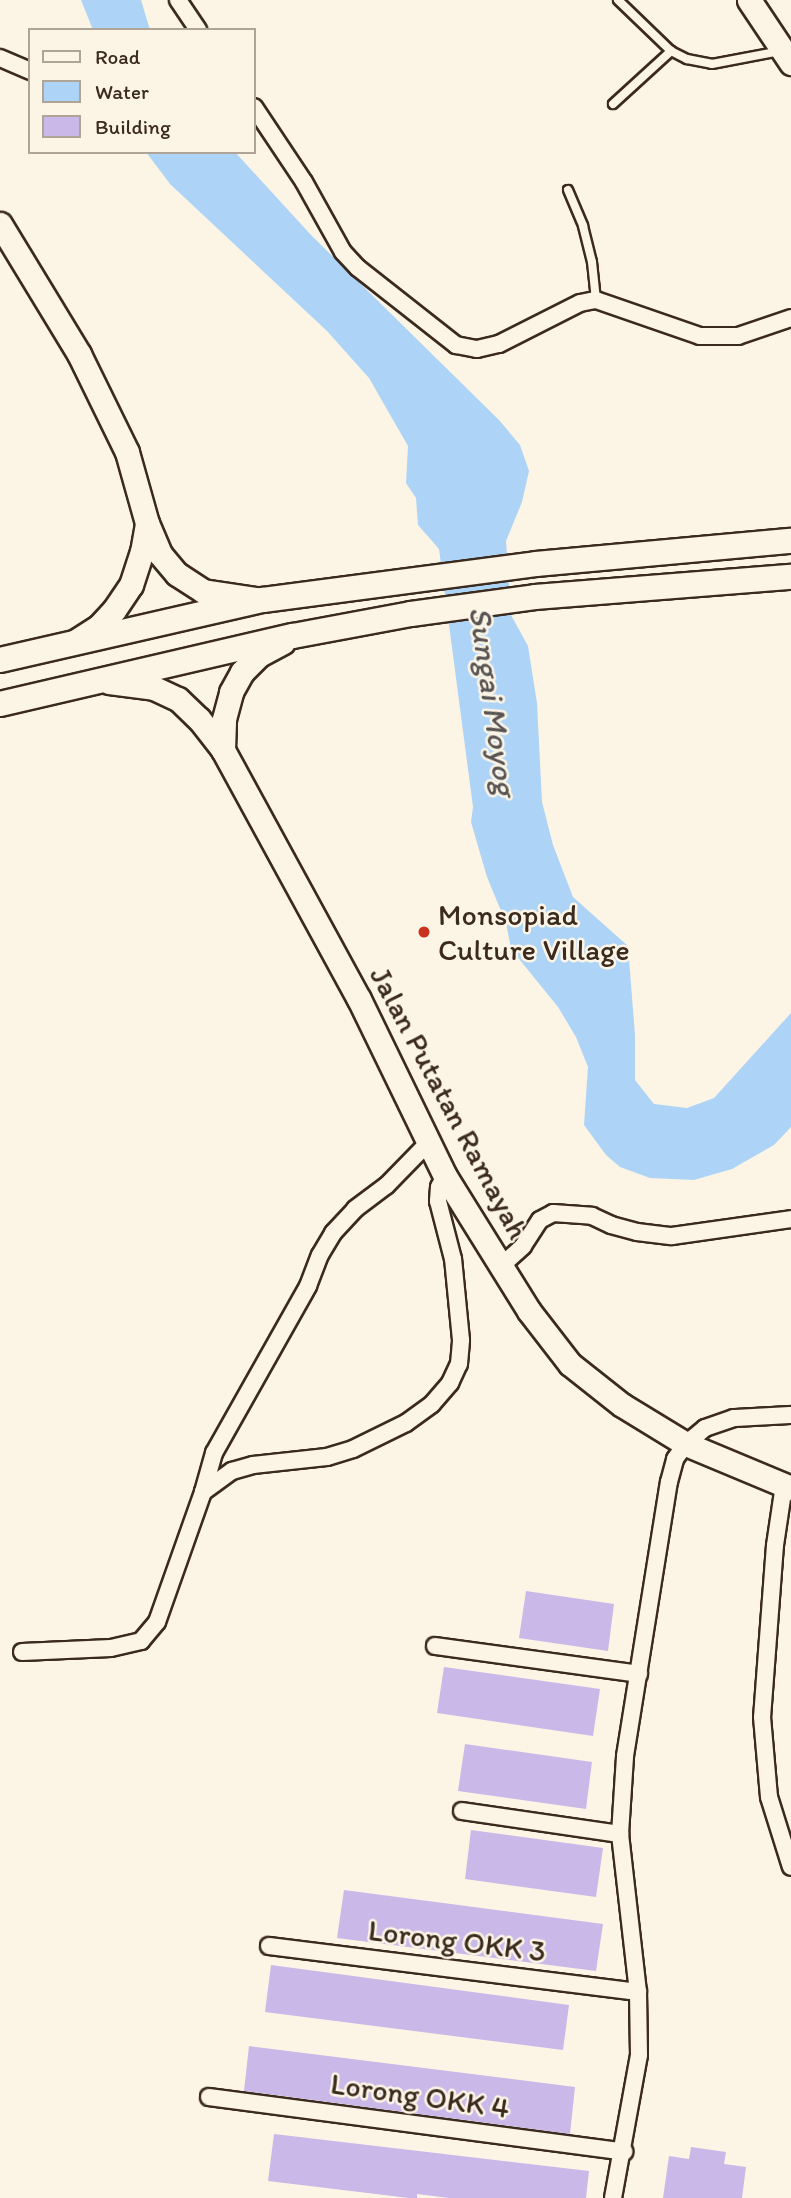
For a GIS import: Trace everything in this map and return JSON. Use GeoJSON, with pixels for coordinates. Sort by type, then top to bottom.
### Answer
{"type":"FeatureCollection","features":[{"type":"Feature","properties":{"kind":"main road"},"geometry":{"type":"LineString","coordinates":[[750,0],[787,57]]}},
{"type":"Feature","properties":{"kind":"main road"},"geometry":{"type":"LineString","coordinates":[[0,224],[79,354],[127,452],[147,523],[160,554],[177,574],[203,591],[263,600]]}},
{"type":"Feature","properties":{"kind":"main road"},"geometry":{"type":"LineString","coordinates":[[72,643],[99,626],[131,585],[142,552],[147,523]]}},
{"type":"Feature","properties":{"kind":"main road"},"geometry":{"type":"LineString","coordinates":[[0,660],[263,600],[536,564],[791,541]]}},
{"type":"Feature","properties":{"kind":"main road"},"geometry":{"type":"LineString","coordinates":[[0,704],[293,636],[411,614],[535,597],[791,577]]}},
{"type":"Feature","properties":{"kind":"main road"},"geometry":{"type":"LineString","coordinates":[[223,750],[223,719],[231,692],[242,672],[259,655],[293,636]]}},
{"type":"Feature","properties":{"kind":"main road","name":"Jalan Putatan Ramayah"},"geometry":{"type":"LineString","coordinates":[[92,682],[154,688],[178,699],[199,719],[223,750],[359,999],[427,1144],[445,1176],[529,1311],[570,1364],[622,1405],[686,1444],[787,1487]]}},
{"type":"Feature","properties":{"kind":"street"},"geometry":{"type":"LineString","coordinates":[[178,0],[197,28]]}},
{"type":"Feature","properties":{"kind":"street"},"geometry":{"type":"LineString","coordinates":[[0,58],[28,70]]}},
{"type":"Feature","properties":{"kind":"street"},"geometry":{"type":"LineString","coordinates":[[256,110],[304,182],[343,252],[358,268],[450,342],[462,348],[485,348],[580,303],[596,300],[700,336],[738,336],[791,318]]}},
{"type":"Feature","properties":{"kind":"street"},"geometry":{"type":"LineString","coordinates":[[22,1652],[111,1648],[141,1641],[157,1622],[214,1453],[308,1286],[326,1244],[355,1209],[386,1185],[427,1144]]}},
{"type":"Feature","properties":{"kind":"street"},"geometry":{"type":"LineString","coordinates":[[203,1492],[232,1471],[253,1465],[327,1457],[353,1449],[405,1423],[432,1404],[450,1383],[459,1364],[461,1340],[453,1259],[438,1201],[439,1187],[445,1176]]}},
{"type":"Feature","properties":{"kind":"street"},"geometry":{"type":"LineString","coordinates":[[500,1267],[523,1246],[540,1220],[553,1213],[592,1216],[637,1232],[672,1236],[791,1219]]}},
{"type":"Feature","properties":{"kind":"street"},"geometry":{"type":"LineString","coordinates":[[614,2198],[639,2055],[638,1992],[620,1834],[625,1756],[669,1482],[675,1459],[686,1444],[705,1428],[734,1418],[791,1415]]}},
{"type":"Feature","properties":{"kind":"street"},"geometry":{"type":"LineString","coordinates":[[787,1487],[762,1688],[762,1731],[769,1797],[791,1867]]}},
{"type":"Feature","properties":{"kind":"street"},"geometry":{"type":"LineString","coordinates":[[435,1646],[639,1674]]}},
{"type":"Feature","properties":{"kind":"street"},"geometry":{"type":"LineString","coordinates":[[462,1811],[620,1834]]}},
{"type":"Feature","properties":{"kind":"street","name":"Lorong OKK 3"},"geometry":{"type":"LineString","coordinates":[[269,1946],[638,1992]]}},
{"type":"Feature","properties":{"kind":"street","name":"Lorong OKK 4"},"geometry":{"type":"LineString","coordinates":[[209,2097],[624,2152]]}},
{"type":"Feature","properties":{"kind":"lane"},"geometry":{"type":"LineString","coordinates":[[618,0],[671,51],[687,60],[712,64],[787,57]]}},
{"type":"Feature","properties":{"kind":"lane"},"geometry":{"type":"LineString","coordinates":[[613,104],[671,51]]}},
{"type":"Feature","properties":{"kind":"lane"},"geometry":{"type":"LineString","coordinates":[[568,190],[583,226],[592,262],[596,300]]}},
{"type":"Feature","properties":{"kind":"water"},"geometry":{"type":"Polygon","coordinates":[[[81,0],[141,0],[149,28],[92,28],[81,0]]]}},
{"type":"Feature","properties":{"kind":"water","name":"Sungai Moyog"},"geometry":{"type":"Polygon","coordinates":[[[148,154],[237,154],[311,235],[499,420],[520,445],[529,471],[522,502],[506,541],[511,615],[528,646],[537,703],[542,802],[553,845],[573,897],[628,946],[635,1035],[635,1080],[654,1104],[687,1108],[714,1098],[791,1013],[791,1127],[774,1145],[732,1169],[694,1180],[650,1178],[620,1167],[606,1155],[584,1125],[588,1067],[576,1037],[558,1007],[511,949],[506,923],[487,877],[471,822],[473,807],[439,549],[418,525],[416,498],[406,483],[408,446],[369,378],[327,331],[170,184],[148,154]]]}},
{"type":"Feature","properties":{"kind":"building"},"geometry":{"type":"Polygon","coordinates":[[[526,1591],[614,1604],[608,1651],[519,1638],[526,1591]]]}},
{"type":"Feature","properties":{"kind":"building"},"geometry":{"type":"Polygon","coordinates":[[[444,1667],[600,1689],[593,1736],[437,1713],[444,1667]]]}},
{"type":"Feature","properties":{"kind":"building"},"geometry":{"type":"Polygon","coordinates":[[[465,1744],[592,1762],[586,1809],[458,1791],[465,1744]]]}},
{"type":"Feature","properties":{"kind":"building"},"geometry":{"type":"Polygon","coordinates":[[[471,1830],[603,1848],[596,1897],[465,1879],[471,1830]]]}},
{"type":"Feature","properties":{"kind":"building"},"geometry":{"type":"Polygon","coordinates":[[[344,1890],[603,1924],[596,1971],[337,1938],[344,1890]]]}},
{"type":"Feature","properties":{"kind":"building"},"geometry":{"type":"Polygon","coordinates":[[[271,1965],[569,2005],[563,2050],[265,2012],[271,1965]]]}},
{"type":"Feature","properties":{"kind":"building"},"geometry":{"type":"Polygon","coordinates":[[[249,2046],[575,2087],[570,2134],[244,2091],[249,2046]]]}},
{"type":"Feature","properties":{"kind":"building"},"geometry":{"type":"Polygon","coordinates":[[[274,2134],[589,2171],[586,2198],[449,2198],[417,2194],[417,2198],[409,2198],[268,2181],[274,2134]]]}},
{"type":"Feature","properties":{"kind":"building"},"geometry":{"type":"Polygon","coordinates":[[[691,2147],[726,2152],[724,2164],[746,2167],[742,2198],[663,2198],[669,2156],[689,2159],[691,2147]]]}},
{"type":"Feature","properties":{"kind":"place","name":"Monsopiad Culture Village"},"geometry":{"type":"Point","coordinates":[424,932]}}]}
